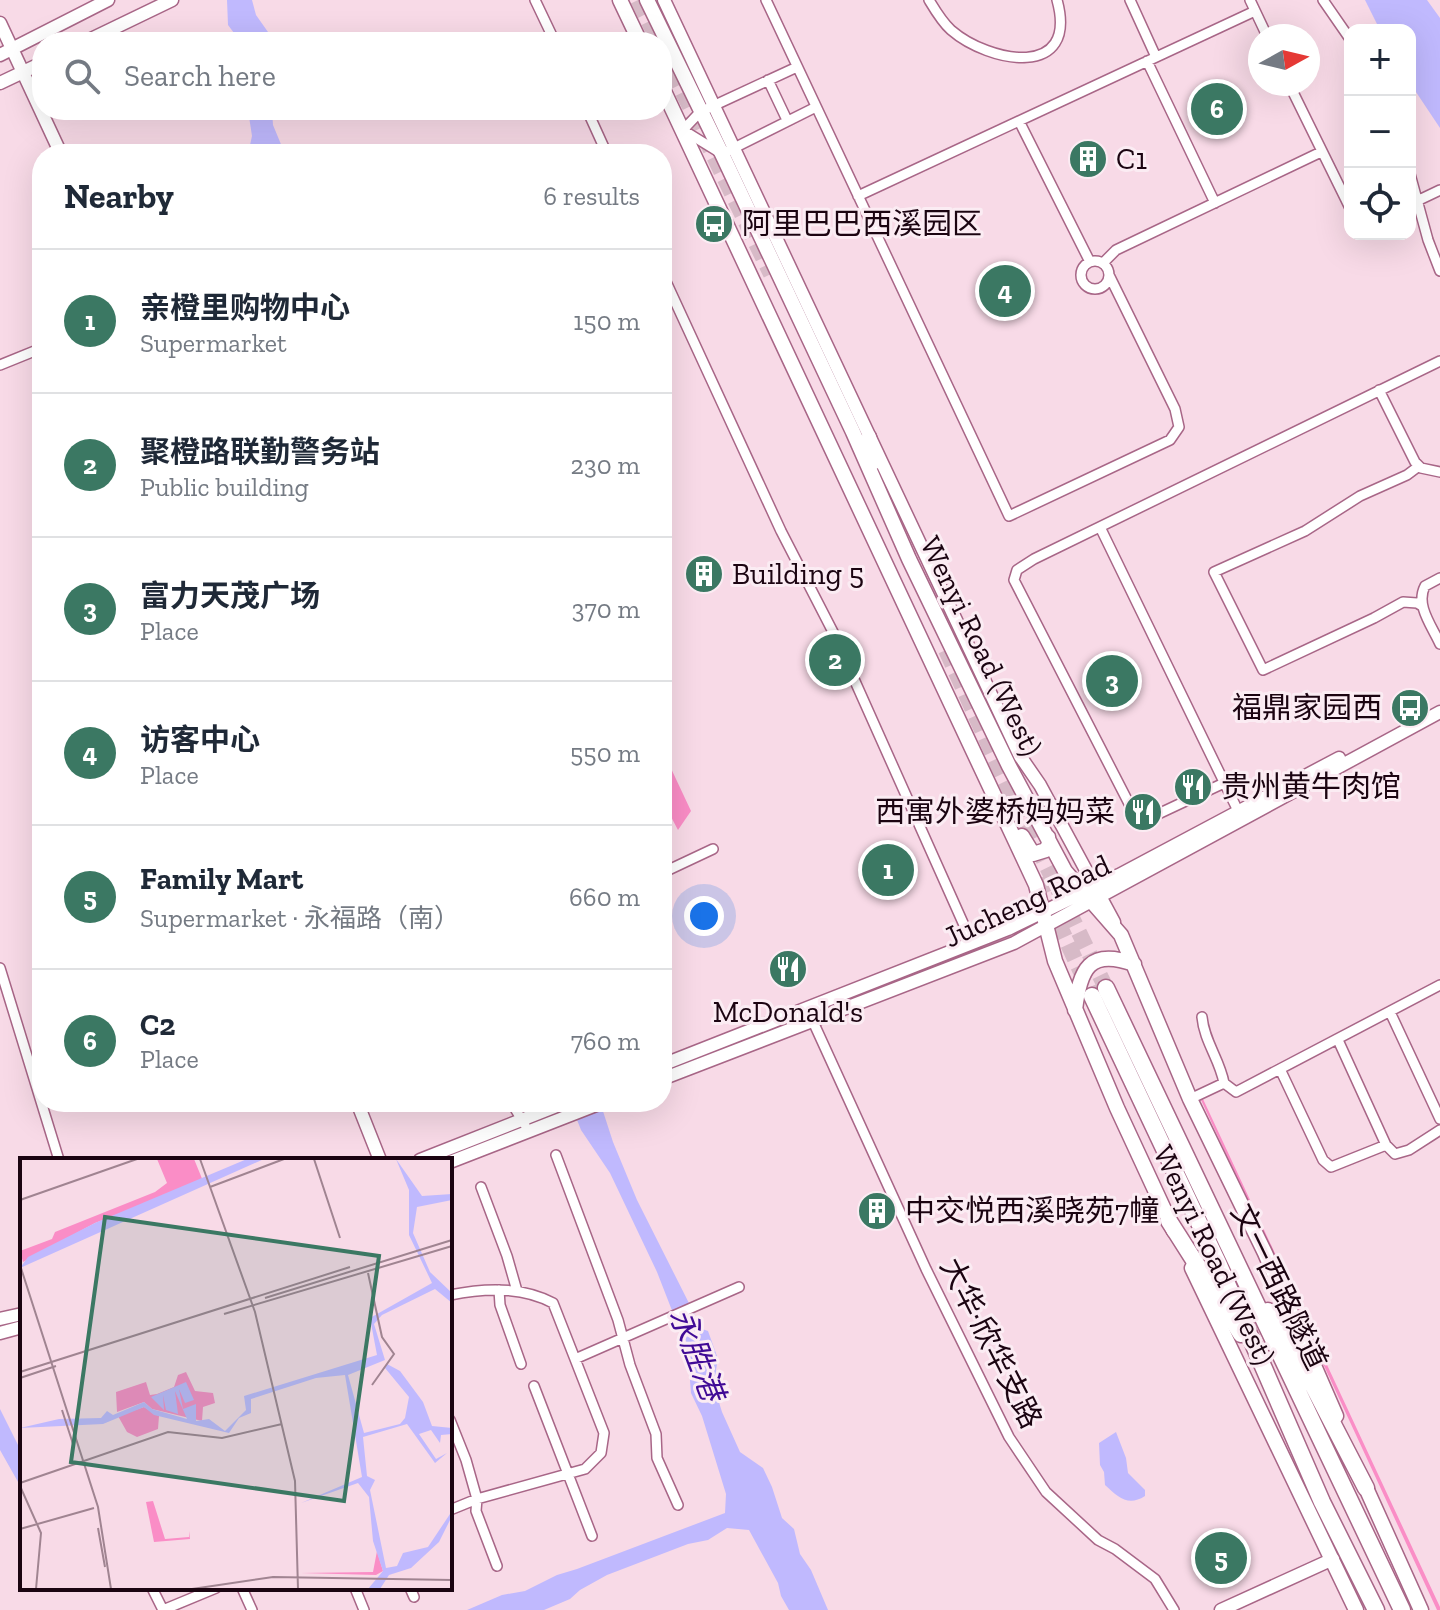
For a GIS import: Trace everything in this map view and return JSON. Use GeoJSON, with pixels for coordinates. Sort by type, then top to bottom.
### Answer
{"type":"FeatureCollection","features":[{"type":"Feature","properties":{"kind":"highway","name":"文一西路隧道"},"geometry":{"type":"LineString","coordinates":[[1376,1610],[1322,1502],[1099,992],[1243,1278],[1402,1610]]}},
{"type":"Feature","properties":{"kind":"highway"},"geometry":{"type":"LineString","coordinates":[[1169,1221],[1274,1387]]}},
{"type":"Feature","properties":{"kind":"highway"},"geometry":{"type":"LineString","coordinates":[[1243,1278],[1293,1347],[1366,1488]]}},
{"type":"Feature","properties":{"kind":"main road"},"geometry":{"type":"LineString","coordinates":[[620,0],[635,32]]}},
{"type":"Feature","properties":{"kind":"main road","name":"Wenyi Road (West)"},"geometry":{"type":"LineString","coordinates":[[647,0],[662,32]]}},
{"type":"Feature","properties":{"kind":"main road","name":"Wenyi Road (West)"},"geometry":{"type":"LineString","coordinates":[[672,53],[700,112],[728,151],[909,559],[1009,766],[1065,871],[1093,894],[1121,935],[1190,1099],[1306,1344],[1421,1610]]}},
{"type":"Feature","properties":{"kind":"main road","name":"Wenyi Road (West)"},"geometry":{"type":"LineString","coordinates":[[672,107],[1036,885],[1055,961],[1133,1145],[1356,1610]]}},
{"type":"Feature","properties":{"kind":"main road"},"geometry":{"type":"LineString","coordinates":[[869,437],[876,483]]}},
{"type":"Feature","properties":{"kind":"main road"},"geometry":{"type":"LineString","coordinates":[[982,771],[1004,800],[1033,854],[1046,850],[1048,837]]}},
{"type":"Feature","properties":{"kind":"main road"},"geometry":{"type":"LineString","coordinates":[[1075,1010],[1078,983],[1090,964],[1109,958],[1134,964]]}},
{"type":"Feature","properties":{"kind":"street"},"geometry":{"type":"LineString","coordinates":[[41,32],[108,0]]}},
{"type":"Feature","properties":{"kind":"street"},"geometry":{"type":"LineString","coordinates":[[106,32],[172,0]]}},
{"type":"Feature","properties":{"kind":"street"},"geometry":{"type":"LineString","coordinates":[[535,0],[550,32]]}},
{"type":"Feature","properties":{"kind":"street"},"geometry":{"type":"LineString","coordinates":[[664,0],[714,105],[728,151],[869,437],[1020,756],[1040,785],[1093,894]]}},
{"type":"Feature","properties":{"kind":"street"},"geometry":{"type":"LineString","coordinates":[[766,0],[1009,516],[1170,440],[1179,427],[1175,409],[1103,263]]}},
{"type":"Feature","properties":{"kind":"street"},"geometry":{"type":"LineString","coordinates":[[929,0],[951,29],[971,43],[1019,59],[1052,50],[1061,26],[1057,0]]}},
{"type":"Feature","properties":{"kind":"street"},"geometry":{"type":"LineString","coordinates":[[1130,0],[1152,59],[1215,203]]}},
{"type":"Feature","properties":{"kind":"street"},"geometry":{"type":"LineString","coordinates":[[1250,0],[1261,24]]}},
{"type":"Feature","properties":{"kind":"street"},"geometry":{"type":"LineString","coordinates":[[1323,0],[1344,30]]}},
{"type":"Feature","properties":{"kind":"street"},"geometry":{"type":"LineString","coordinates":[[858,196],[1255,11]]}},
{"type":"Feature","properties":{"kind":"street"},"geometry":{"type":"LineString","coordinates":[[0,23],[4,50],[32,95]]}},
{"type":"Feature","properties":{"kind":"street"},"geometry":{"type":"LineString","coordinates":[[4,50],[32,37]]}},
{"type":"Feature","properties":{"kind":"street"},"geometry":{"type":"LineString","coordinates":[[728,151],[683,130],[700,112],[797,67]]}},
{"type":"Feature","properties":{"kind":"street"},"geometry":{"type":"LineString","coordinates":[[0,83],[32,68]]}},
{"type":"Feature","properties":{"kind":"street"},"geometry":{"type":"LineString","coordinates":[[768,80],[787,120]]}},
{"type":"Feature","properties":{"kind":"street"},"geometry":{"type":"LineString","coordinates":[[1295,96],[1344,196]]}},
{"type":"Feature","properties":{"kind":"street"},"geometry":{"type":"LineString","coordinates":[[728,151],[816,107]]}},
{"type":"Feature","properties":{"kind":"street"},"geometry":{"type":"LineString","coordinates":[[44,120],[56,144]]}},
{"type":"Feature","properties":{"kind":"street"},"geometry":{"type":"LineString","coordinates":[[592,120],[602,144]]}},
{"type":"Feature","properties":{"kind":"street"},"geometry":{"type":"LineString","coordinates":[[1019,121],[1090,262]]}},
{"type":"Feature","properties":{"kind":"street"},"geometry":{"type":"LineString","coordinates":[[1109,275],[1102,287],[1089,287],[1082,276],[1083,268],[1090,262],[1103,263],[1116,250],[1321,152]]}},
{"type":"Feature","properties":{"kind":"street"},"geometry":{"type":"LineString","coordinates":[[1417,201],[1440,190]]}},
{"type":"Feature","properties":{"kind":"street"},"geometry":{"type":"LineString","coordinates":[[1416,197],[1440,271]]}},
{"type":"Feature","properties":{"kind":"street"},"geometry":{"type":"LineString","coordinates":[[672,295],[781,531],[833,632],[972,943]]}},
{"type":"Feature","properties":{"kind":"street"},"geometry":{"type":"LineString","coordinates":[[0,365],[32,352]]}},
{"type":"Feature","properties":{"kind":"street"},"geometry":{"type":"LineString","coordinates":[[1224,783],[1139,823],[1014,580],[1017,570],[1440,361]]}},
{"type":"Feature","properties":{"kind":"street"},"geometry":{"type":"LineString","coordinates":[[1379,390],[1419,466],[1440,472]]}},
{"type":"Feature","properties":{"kind":"street"},"geometry":{"type":"LineString","coordinates":[[1419,466],[1407,475],[1360,496],[1305,531],[1214,572],[1263,670],[1403,602],[1422,606]]}},
{"type":"Feature","properties":{"kind":"street"},"geometry":{"type":"LineString","coordinates":[[1100,527],[1240,816]]}},
{"type":"Feature","properties":{"kind":"street"},"geometry":{"type":"LineString","coordinates":[[1440,578],[1422,591],[1422,606],[1440,644]]}},
{"type":"Feature","properties":{"kind":"street","name":"Jucheng Road"},"geometry":{"type":"LineString","coordinates":[[1240,816],[1440,704]]}},
{"type":"Feature","properties":{"kind":"street","name":"Jucheng Road"},"geometry":{"type":"LineString","coordinates":[[672,1075],[972,943],[1044,919],[1440,712]]}},
{"type":"Feature","properties":{"kind":"street"},"geometry":{"type":"LineString","coordinates":[[672,868],[713,849]]}},
{"type":"Feature","properties":{"kind":"street","name":"Jucheng Road"},"geometry":{"type":"LineString","coordinates":[[672,1062],[1014,943],[1044,919]]}},
{"type":"Feature","properties":{"kind":"street"},"geometry":{"type":"LineString","coordinates":[[0,968],[4,999],[32,1081]]}},
{"type":"Feature","properties":{"kind":"street"},"geometry":{"type":"LineString","coordinates":[[1202,1017],[1203,1029],[1220,1064],[1224,1083],[1236,1092],[1440,985]]}},
{"type":"Feature","properties":{"kind":"street"},"geometry":{"type":"LineString","coordinates":[[1390,1012],[1440,1119]]}},
{"type":"Feature","properties":{"kind":"street","name":"大华·欣华支路"},"geometry":{"type":"LineString","coordinates":[[809,1014],[926,1269],[1009,1437],[1046,1492],[1098,1540],[1155,1579],[1174,1610]]}},
{"type":"Feature","properties":{"kind":"street"},"geometry":{"type":"LineString","coordinates":[[1338,1040],[1386,1145],[1395,1154],[1409,1150],[1440,1130]]}},
{"type":"Feature","properties":{"kind":"street"},"geometry":{"type":"LineString","coordinates":[[1280,1069],[1323,1160],[1331,1167],[1386,1145]]}},
{"type":"Feature","properties":{"kind":"street"},"geometry":{"type":"LineString","coordinates":[[1190,1099],[1224,1083]]}},
{"type":"Feature","properties":{"kind":"street"},"geometry":{"type":"LineString","coordinates":[[43,1112],[58,1158]]}},
{"type":"Feature","properties":{"kind":"street"},"geometry":{"type":"LineString","coordinates":[[361,1112],[379,1158]]}},
{"type":"Feature","properties":{"kind":"street"},"geometry":{"type":"LineString","coordinates":[[517,1112],[525,1126]]}},
{"type":"Feature","properties":{"kind":"street"},"geometry":{"type":"LineString","coordinates":[[452,1161],[550,1112]]}},
{"type":"Feature","properties":{"kind":"street"},"geometry":{"type":"LineString","coordinates":[[426,1158],[571,1112]]}},
{"type":"Feature","properties":{"kind":"street"},"geometry":{"type":"LineString","coordinates":[[556,1155],[585,1228],[656,1434],[657,1458],[678,1505]]}},
{"type":"Feature","properties":{"kind":"street"},"geometry":{"type":"LineString","coordinates":[[481,1187],[517,1291]]}},
{"type":"Feature","properties":{"kind":"street"},"geometry":{"type":"LineString","coordinates":[[575,1359],[739,1287]]}},
{"type":"Feature","properties":{"kind":"street"},"geometry":{"type":"LineString","coordinates":[[499,1290],[500,1305],[521,1364]]}},
{"type":"Feature","properties":{"kind":"street"},"geometry":{"type":"LineString","coordinates":[[452,1295],[517,1291],[535,1293],[553,1303],[604,1433],[601,1453],[585,1469],[477,1499],[452,1509]]}},
{"type":"Feature","properties":{"kind":"street"},"geometry":{"type":"LineString","coordinates":[[0,1319],[20,1314]]}},
{"type":"Feature","properties":{"kind":"street"},"geometry":{"type":"LineString","coordinates":[[0,1333],[20,1328]]}},
{"type":"Feature","properties":{"kind":"street"},"geometry":{"type":"LineString","coordinates":[[534,1386],[592,1536]]}},
{"type":"Feature","properties":{"kind":"street"},"geometry":{"type":"LineString","coordinates":[[452,1425],[477,1499],[476,1511],[497,1566]]}},
{"type":"Feature","properties":{"kind":"street"},"geometry":{"type":"LineString","coordinates":[[1221,1610],[1333,1559]]}},
{"type":"Feature","properties":{"kind":"street"},"geometry":{"type":"LineString","coordinates":[[153,1590],[163,1610],[211,1590]]}},
{"type":"Feature","properties":{"kind":"street"},"geometry":{"type":"LineString","coordinates":[[243,1590],[252,1610]]}},
{"type":"Feature","properties":{"kind":"street"},"geometry":{"type":"LineString","coordinates":[[356,1590],[364,1610]]}},
{"type":"Feature","properties":{"kind":"shaded area"},"geometry":{"type":"Polygon","coordinates":[[[672,771],[691,811],[678,830],[672,818],[672,771]]]}},
{"type":"Feature","properties":{"kind":"shaded area"},"geometry":{"type":"Polygon","coordinates":[[[1203,1099],[1440,1607],[1440,1610],[1437,1610],[1203,1099]]]}},
{"type":"Feature","properties":{"kind":"water"},"geometry":{"type":"Polygon","coordinates":[[[227,0],[252,0],[256,15],[268,32],[233,32],[228,25],[227,0]]]}},
{"type":"Feature","properties":{"kind":"water"},"geometry":{"type":"Polygon","coordinates":[[[1365,0],[1427,0],[1440,18],[1440,128],[1416,92],[1416,24],[1377,24],[1365,0]]]}},
{"type":"Feature","properties":{"kind":"water"},"geometry":{"type":"Polygon","coordinates":[[[250,120],[273,120],[281,144],[250,144],[250,120]]]}},
{"type":"Feature","properties":{"kind":"water","name":"永胜港"},"geometry":{"type":"Polygon","coordinates":[[[574,1112],[603,1112],[637,1200],[702,1329],[708,1331],[718,1359],[718,1399],[740,1452],[763,1468],[782,1518],[794,1529],[800,1554],[811,1570],[828,1610],[789,1610],[749,1530],[727,1528],[708,1540],[688,1544],[607,1575],[570,1599],[544,1610],[467,1610],[502,1595],[525,1591],[557,1575],[725,1513],[726,1494],[702,1416],[691,1393],[687,1343],[610,1173],[581,1130],[574,1112]]]}},
{"type":"Feature","properties":{"kind":"water"},"geometry":{"type":"Polygon","coordinates":[[[0,1409],[20,1449],[20,1485],[0,1450],[0,1409]]]}},
{"type":"Feature","properties":{"kind":"water"},"geometry":{"type":"Polygon","coordinates":[[[1116,1432],[1128,1473],[1145,1490],[1145,1496],[1133,1501],[1124,1499],[1105,1485],[1100,1465],[1099,1443],[1116,1432]]]}},
{"type":"Feature","properties":{"kind":"tunnel"},"geometry":{"type":"LineString","coordinates":[[638,0],[654,32]]}},
{"type":"Feature","properties":{"kind":"tunnel"},"geometry":{"type":"LineString","coordinates":[[672,70],[771,274]]}},
{"type":"Feature","properties":{"kind":"tunnel"},"geometry":{"type":"LineString","coordinates":[[946,650],[1001,772],[1106,988]]}},
{"type":"Feature","properties":{"kind":"tunnel"},"geometry":{"type":"LineString","coordinates":[[1038,879],[1092,996]]}},
{"type":"Feature","properties":{"kind":"place","name":"C2"},"geometry":{"type":"Point","coordinates":[1217,109]}},
{"type":"Feature","properties":{"kind":"place","name":"C1"},"geometry":{"type":"Point","coordinates":[1088,159]}},
{"type":"Feature","properties":{"kind":"place","name":"阿里巴巴西溪园区"},"geometry":{"type":"Point","coordinates":[714,224]}},
{"type":"Feature","properties":{"kind":"place","name":"访客中心"},"geometry":{"type":"Point","coordinates":[1005,291]}},
{"type":"Feature","properties":{"kind":"place","name":"Building 5"},"geometry":{"type":"Point","coordinates":[704,574]}},
{"type":"Feature","properties":{"kind":"place","name":"聚橙路联勤警务站"},"geometry":{"type":"Point","coordinates":[835,660]}},
{"type":"Feature","properties":{"kind":"place","name":"富力天茂广场"},"geometry":{"type":"Point","coordinates":[1112,681]}},
{"type":"Feature","properties":{"kind":"place","name":"福鼎家园西"},"geometry":{"type":"Point","coordinates":[1410,708]}},
{"type":"Feature","properties":{"kind":"place","name":"贵州黄牛肉馆"},"geometry":{"type":"Point","coordinates":[1193,787]}},
{"type":"Feature","properties":{"kind":"place","name":"西寓外婆桥妈妈菜"},"geometry":{"type":"Point","coordinates":[1143,812]}},
{"type":"Feature","properties":{"kind":"place","name":"亲橙里购物中心"},"geometry":{"type":"Point","coordinates":[888,870]}},
{"type":"Feature","properties":{"kind":"place","name":"McDonald's"},"geometry":{"type":"Point","coordinates":[788,969]}},
{"type":"Feature","properties":{"kind":"place","name":"中交悦西溪晓苑7幢"},"geometry":{"type":"Point","coordinates":[877,1211]}},
{"type":"Feature","properties":{"kind":"place","name":"Family Mart"},"geometry":{"type":"Point","coordinates":[1221,1558]}}]}
